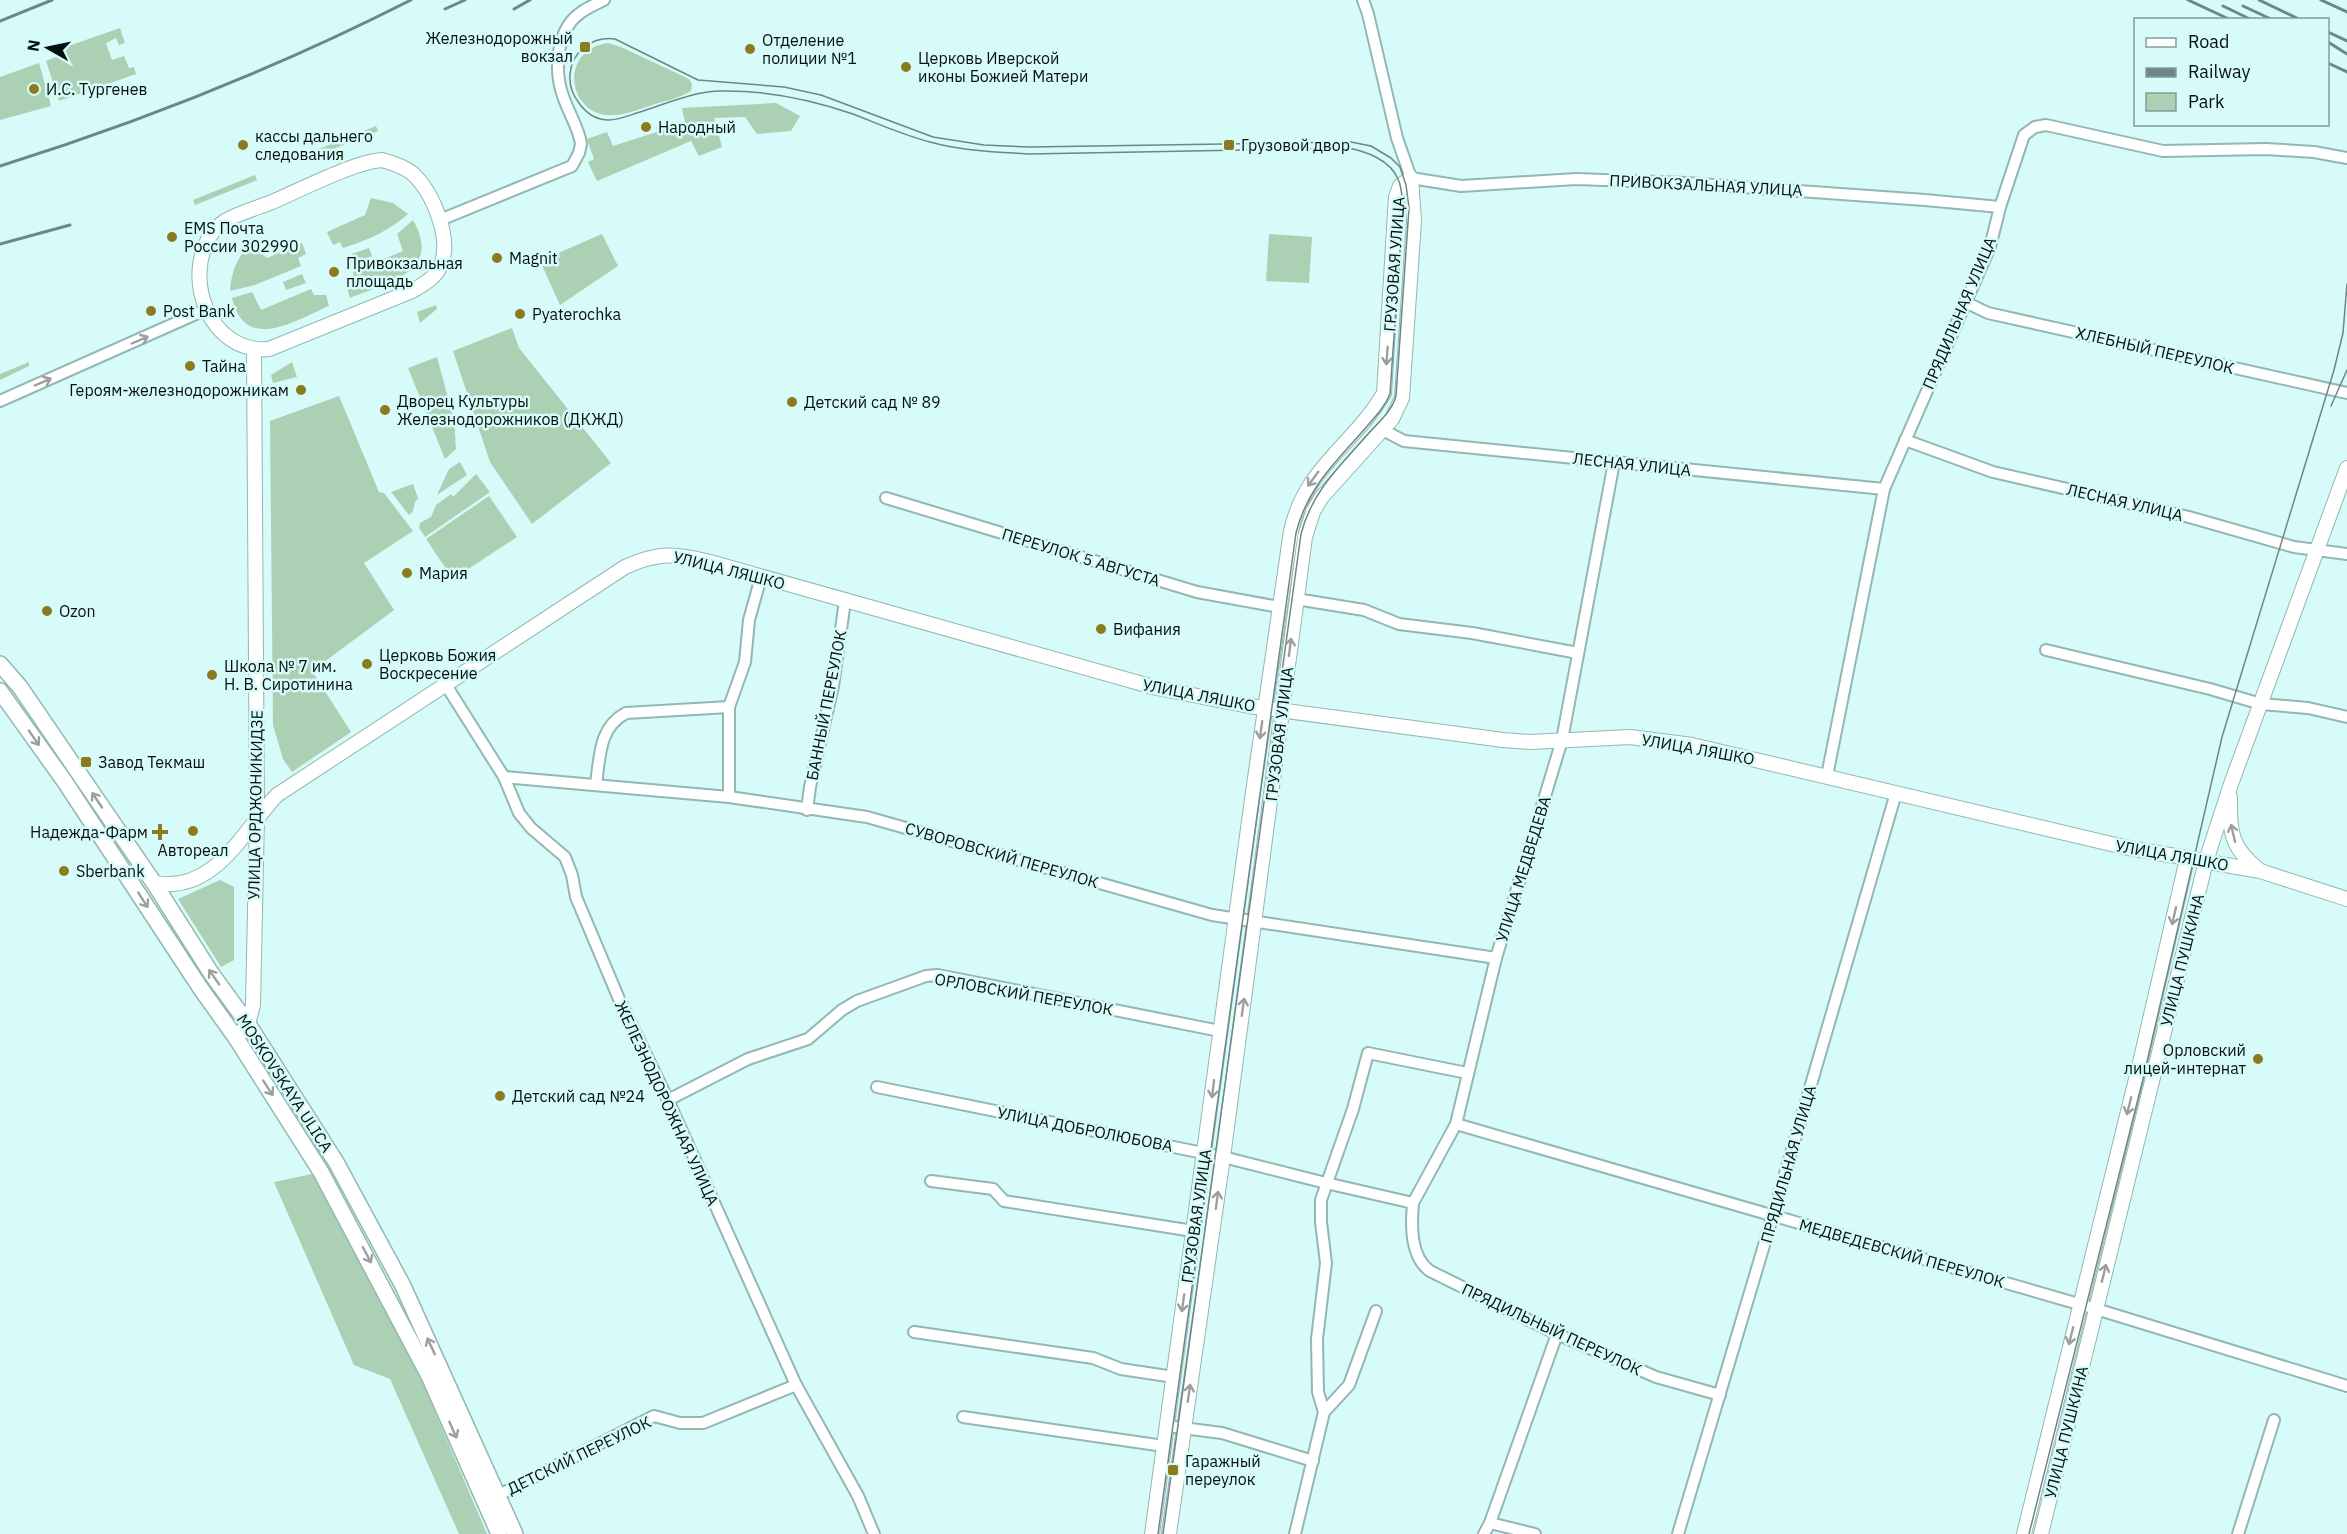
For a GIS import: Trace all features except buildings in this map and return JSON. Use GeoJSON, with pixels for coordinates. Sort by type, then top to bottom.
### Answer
{"type":"FeatureCollection","features":[{"type":"Feature","properties":{"kind":"main road","name":"MOSKOVSKAYA ULICA"},"geometry":{"type":"LineString","coordinates":[[0,664],[20,687],[154,883],[211,973],[249,1024],[336,1162],[403,1286],[515,1534]]}},
{"type":"Feature","properties":{"kind":"main road","name":"MOSKOVSKAYA ULICA"},"geometry":{"type":"LineString","coordinates":[[0,691],[65,782],[201,989],[236,1038],[321,1172],[429,1376],[499,1534]]}},
{"type":"Feature","properties":{"kind":"street"},"geometry":{"type":"LineString","coordinates":[[440,220],[572,166],[579,153],[580,138],[562,95],[558,74],[559,51],[569,24],[578,14],[604,0]]}},
{"type":"Feature","properties":{"kind":"street"},"geometry":{"type":"LineString","coordinates":[[1363,0],[1397,138],[1411,178]]}},
{"type":"Feature","properties":{"kind":"street","name":"ПРЯДИЛЬНАЯ УЛИЦА"},"geometry":{"type":"LineString","coordinates":[[1827,776],[1884,489],[1990,247],[2000,207],[2024,135],[2035,127],[2046,125],[2163,151],[2266,149],[2314,152],[2347,158]]}},
{"type":"Feature","properties":{"kind":"street"},"geometry":{"type":"LineString","coordinates":[[382,160],[392,162],[412,173],[420,182],[440,220],[445,244],[444,256],[439,270],[429,281],[412,291],[269,349],[254,350],[237,345],[216,327],[207,309],[200,277],[202,255],[213,231],[225,221],[364,163],[382,160]]}},
{"type":"Feature","properties":{"kind":"street","name":"ПРИВОКЗАЛЬНАЯ УЛИЦА"},"geometry":{"type":"LineString","coordinates":[[1411,178],[1461,186],[1576,179],[1686,183],[2000,207]]}},
{"type":"Feature","properties":{"kind":"street","name":"ГРУЗОВАЯ УЛИЦА"},"geometry":{"type":"LineString","coordinates":[[1169,1534],[1255,923],[1305,537],[1313,512],[1321,498],[1383,430],[1398,409],[1404,386],[1414,221],[1411,178]]}},
{"type":"Feature","properties":{"kind":"street","name":"ГРУЗОВАЯ УЛИЦА"},"geometry":{"type":"LineString","coordinates":[[1152,1534],[1264,708],[1292,525],[1300,499],[1321,468],[1371,412],[1384,393],[1396,197],[1400,186],[1411,178]]}},
{"type":"Feature","properties":{"kind":"street","name":"ХЛЕБНЫЙ ПЕРЕУЛОК"},"geometry":{"type":"LineString","coordinates":[[1965,302],[1988,313],[2347,393]]}},
{"type":"Feature","properties":{"kind":"street"},"geometry":{"type":"LineString","coordinates":[[0,401],[207,309]]}},
{"type":"Feature","properties":{"kind":"street","name":"УЛИЦА ОРДЖОНИКИДЗЕ"},"geometry":{"type":"LineString","coordinates":[[249,1024],[253,1005],[257,816],[254,350]]}},
{"type":"Feature","properties":{"kind":"street","name":"ЛЕСНАЯ УЛИЦА"},"geometry":{"type":"LineString","coordinates":[[1383,430],[1404,441],[1884,489]]}},
{"type":"Feature","properties":{"kind":"street","name":"ЛЕСНАЯ УЛИЦА"},"geometry":{"type":"LineString","coordinates":[[1905,440],[1993,472],[2189,517],[2294,548],[2347,554]]}},
{"type":"Feature","properties":{"kind":"street","name":"УЛИЦА МЕДВЕДЕВА"},"geometry":{"type":"LineString","coordinates":[[1422,1265],[1415,1251],[1413,1203],[1456,1124],[1496,958],[1562,740],[1614,462]]}},
{"type":"Feature","properties":{"kind":"street","name":"УЛИЦА ПУШКИНА"},"geometry":{"type":"LineString","coordinates":[[2042,1534],[2206,861],[2231,784],[2347,468]]}},
{"type":"Feature","properties":{"kind":"street","name":"ПЕРЕУЛОК 5 АВГУСТА"},"geometry":{"type":"LineString","coordinates":[[886,498],[1197,592],[1279,607]]}},
{"type":"Feature","properties":{"kind":"street","name":"УЛИЦА ЛЯШКО"},"geometry":{"type":"LineString","coordinates":[[154,883],[169,886],[182,883],[217,865],[239,844],[257,816],[276,795],[625,567],[644,558],[670,554],[690,557],[1157,688],[1264,708],[1503,740],[1530,742],[1630,737],[1661,740],[1827,776],[2124,847],[2260,871],[2347,899]]}},
{"type":"Feature","properties":{"kind":"street"},"geometry":{"type":"LineString","coordinates":[[729,797],[729,707],[745,662],[749,620],[761,577]]}},
{"type":"Feature","properties":{"kind":"street"},"geometry":{"type":"LineString","coordinates":[[1296,599],[1364,610],[1400,624],[1472,633],[1578,653]]}},
{"type":"Feature","properties":{"kind":"street","name":"БАННЫЙ ПЕРЕУЛОК"},"geometry":{"type":"LineString","coordinates":[[807,810],[833,686],[845,601]]}},
{"type":"Feature","properties":{"kind":"street"},"geometry":{"type":"LineString","coordinates":[[2046,650],[2210,689],[2261,704],[2308,708],[2347,717]]}},
{"type":"Feature","properties":{"kind":"street","name":"ЖЕЛЕЗНОДОРОЖНАЯ УЛИЦА"},"geometry":{"type":"LineString","coordinates":[[446,685],[504,777],[519,813],[531,828],[565,857],[572,875],[576,897],[615,989],[668,1100],[796,1385],[858,1496],[874,1534]]}},
{"type":"Feature","properties":{"kind":"street"},"geometry":{"type":"LineString","coordinates":[[597,784],[602,741],[617,717],[627,713],[729,707]]}},
{"type":"Feature","properties":{"kind":"street","name":"СУВОРОВСКИЙ ПЕРЕУЛОК"},"geometry":{"type":"LineString","coordinates":[[504,777],[729,797],[867,817],[1212,915],[1496,958]]}},
{"type":"Feature","properties":{"kind":"street"},"geometry":{"type":"LineString","coordinates":[[2231,784],[2231,831],[2244,858],[2260,871]]}},
{"type":"Feature","properties":{"kind":"street","name":"ПРЯДИЛЬНАЯ УЛИЦА"},"geometry":{"type":"LineString","coordinates":[[1678,1534],[1896,793]]}},
{"type":"Feature","properties":{"kind":"street","name":"УЛИЦА ПУШКИНА"},"geometry":{"type":"LineString","coordinates":[[2024,1534],[2139,1067],[2187,859]]}},
{"type":"Feature","properties":{"kind":"street","name":"ОРЛОВСКИЙ ПЕРЕУЛОК"},"geometry":{"type":"LineString","coordinates":[[668,1100],[748,1059],[808,1039],[856,1001],[926,976],[938,975],[1220,1031]]}},
{"type":"Feature","properties":{"kind":"street"},"geometry":{"type":"LineString","coordinates":[[236,1038],[249,1024]]}},
{"type":"Feature","properties":{"kind":"street"},"geometry":{"type":"LineString","coordinates":[[1296,1534],[1324,1412],[1318,1392],[1317,1339],[1326,1263],[1320,1211],[1326,1184],[1353,1109],[1368,1053],[1467,1073]]}},
{"type":"Feature","properties":{"kind":"street","name":"УЛИЦА ДОБРОЛЮБОВА"},"geometry":{"type":"LineString","coordinates":[[878,1087],[1223,1157],[1326,1184],[1413,1203]]}},
{"type":"Feature","properties":{"kind":"street","name":"МЕДВЕДЕВСКИЙ ПЕРЕУЛОК"},"geometry":{"type":"LineString","coordinates":[[1456,1124],[2079,1304],[2347,1386]]}},
{"type":"Feature","properties":{"kind":"street"},"geometry":{"type":"LineString","coordinates":[[931,1180],[993,1189],[1004,1201],[1193,1231]]}},
{"type":"Feature","properties":{"kind":"street","name":"ПРЯДИЛЬНЫЙ ПЕРЕУЛОК"},"geometry":{"type":"LineString","coordinates":[[1422,1265],[1557,1334],[1656,1377],[1720,1395]]}},
{"type":"Feature","properties":{"kind":"street"},"geometry":{"type":"LineString","coordinates":[[1324,1412],[1349,1385],[1376,1311]]}},
{"type":"Feature","properties":{"kind":"street"},"geometry":{"type":"LineString","coordinates":[[914,1332],[1093,1358],[1121,1369],[1174,1377]]}},
{"type":"Feature","properties":{"kind":"street"},"geometry":{"type":"LineString","coordinates":[[1484,1534],[1490,1523],[1557,1334]]}},
{"type":"Feature","properties":{"kind":"street","name":"ДЕТСКИЙ ПЕРЕУЛОК"},"geometry":{"type":"LineString","coordinates":[[498,1495],[654,1416],[680,1423],[703,1423],[796,1385]]}},
{"type":"Feature","properties":{"kind":"street"},"geometry":{"type":"LineString","coordinates":[[963,1417],[1164,1446]]}},
{"type":"Feature","properties":{"kind":"street"},"geometry":{"type":"LineString","coordinates":[[2238,1534],[2274,1420]]}},
{"type":"Feature","properties":{"kind":"street"},"geometry":{"type":"LineString","coordinates":[[1167,1426],[1222,1433],[1313,1461]]}},
{"type":"Feature","properties":{"kind":"street"},"geometry":{"type":"LineString","coordinates":[[1490,1523],[1535,1534]]}},
{"type":"Feature","properties":{"kind":"green space"},"geometry":{"type":"Polygon","coordinates":[[[120,28],[125,43],[119,45],[116,38],[106,43],[112,60],[124,56],[129,68],[134,67],[136,74],[59,101],[46,61],[61,55],[60,49],[120,28]]]}},
{"type":"Feature","properties":{"kind":"green space"},"geometry":{"type":"Polygon","coordinates":[[[608,43],[689,79],[692,84],[691,91],[623,114],[606,115],[593,111],[583,103],[577,92],[574,80],[576,68],[582,57],[592,48],[608,43]]]}},
{"type":"Feature","properties":{"kind":"green space"},"geometry":{"type":"Polygon","coordinates":[[[39,63],[51,106],[0,120],[0,77],[39,63]]]}},
{"type":"Feature","properties":{"kind":"green space"},"geometry":{"type":"Polygon","coordinates":[[[776,103],[800,116],[791,131],[757,134],[745,117],[714,118],[722,147],[699,156],[691,141],[597,181],[588,162],[594,159],[587,139],[607,132],[613,146],[685,123],[682,108],[776,103]]]}},
{"type":"Feature","properties":{"kind":"green space"},"geometry":{"type":"Polygon","coordinates":[[[376,126],[378,131],[316,156],[314,151],[376,126]]]}},
{"type":"Feature","properties":{"kind":"green space"},"geometry":{"type":"Polygon","coordinates":[[[255,175],[257,180],[195,205],[193,200],[255,175]]]}},
{"type":"Feature","properties":{"kind":"green space"},"geometry":{"type":"Polygon","coordinates":[[[371,198],[393,203],[408,214],[370,238],[343,248],[340,242],[333,245],[327,232],[365,215],[371,198]]]}},
{"type":"Feature","properties":{"kind":"green space"},"geometry":{"type":"Polygon","coordinates":[[[413,220],[420,238],[421,252],[416,264],[395,280],[350,298],[347,288],[354,279],[353,272],[403,251],[397,234],[413,220]]]}},
{"type":"Feature","properties":{"kind":"green space"},"geometry":{"type":"Polygon","coordinates":[[[602,234],[618,266],[560,305],[540,261],[602,234]]]}},
{"type":"Feature","properties":{"kind":"green space"},"geometry":{"type":"Polygon","coordinates":[[[1269,234],[1312,237],[1309,283],[1266,281],[1269,234]]]}},
{"type":"Feature","properties":{"kind":"green space"},"geometry":{"type":"Polygon","coordinates":[[[302,243],[306,254],[298,258],[301,266],[255,285],[230,291],[236,266],[250,245],[267,258],[302,243]]]}},
{"type":"Feature","properties":{"kind":"green space"},"geometry":{"type":"Polygon","coordinates":[[[369,248],[372,256],[353,264],[349,255],[369,248]]]}},
{"type":"Feature","properties":{"kind":"green space"},"geometry":{"type":"Polygon","coordinates":[[[302,274],[306,283],[286,290],[283,282],[302,274]]]}},
{"type":"Feature","properties":{"kind":"green space"},"geometry":{"type":"Polygon","coordinates":[[[311,289],[314,295],[326,295],[329,306],[302,319],[273,328],[260,329],[248,325],[239,315],[232,298],[252,292],[261,310],[311,289]]]}},
{"type":"Feature","properties":{"kind":"green space"},"geometry":{"type":"Polygon","coordinates":[[[436,305],[437,309],[420,323],[417,312],[436,305]]]}},
{"type":"Feature","properties":{"kind":"green space"},"geometry":{"type":"Polygon","coordinates":[[[512,328],[519,348],[611,463],[532,524],[490,462],[453,351],[512,328]]]}},
{"type":"Feature","properties":{"kind":"green space"},"geometry":{"type":"Polygon","coordinates":[[[437,357],[454,420],[456,449],[445,459],[408,368],[437,357]]]}},
{"type":"Feature","properties":{"kind":"green space"},"geometry":{"type":"Polygon","coordinates":[[[29,362],[29,366],[0,380],[0,374],[29,362]]]}},
{"type":"Feature","properties":{"kind":"green space"},"geometry":{"type":"Polygon","coordinates":[[[292,362],[297,377],[273,383],[271,375],[292,362]]]}},
{"type":"Feature","properties":{"kind":"green space"},"geometry":{"type":"Polygon","coordinates":[[[339,396],[379,492],[384,493],[413,531],[364,563],[394,610],[312,671],[351,732],[292,772],[283,759],[273,725],[270,421],[339,396]]]}},
{"type":"Feature","properties":{"kind":"green space"},"geometry":{"type":"Polygon","coordinates":[[[460,462],[467,475],[437,495],[449,469],[460,462]]]}},
{"type":"Feature","properties":{"kind":"green space"},"geometry":{"type":"Polygon","coordinates":[[[476,474],[490,492],[425,537],[419,528],[420,523],[431,517],[436,505],[451,494],[453,497],[476,474]]]}},
{"type":"Feature","properties":{"kind":"green space"},"geometry":{"type":"Polygon","coordinates":[[[413,484],[418,498],[409,515],[391,492],[413,484]]]}},
{"type":"Feature","properties":{"kind":"green space"},"geometry":{"type":"Polygon","coordinates":[[[489,496],[517,537],[453,579],[426,539],[489,496]]]}},
{"type":"Feature","properties":{"kind":"green space"},"geometry":{"type":"Polygon","coordinates":[[[220,880],[234,887],[234,960],[221,967],[178,899],[220,880]]]}},
{"type":"Feature","properties":{"kind":"green space"},"geometry":{"type":"Polygon","coordinates":[[[312,1174],[418,1372],[487,1534],[459,1534],[390,1379],[354,1365],[274,1182],[312,1174]]]}},
{"type":"Feature","properties":{"kind":"tram line"},"geometry":{"type":"LineString","coordinates":[[1158,1534],[1296,533],[1307,503],[1322,478],[1378,414],[1390,394],[1403,207],[1399,182],[1394,172],[1377,157],[1347,148],[1029,154],[967,149],[920,139],[820,104],[787,96],[753,92],[719,91],[699,94],[621,118],[604,120],[592,115],[579,103],[574,96],[570,74],[579,52],[599,40],[615,39],[698,80],[784,87],[821,95],[933,137],[984,145],[1030,147],[1351,142],[1371,146],[1391,158],[1400,167],[1406,185],[1409,208],[1396,396],[1385,416],[1328,480],[1312,505],[1301,534],[1163,1534]]}},
{"type":"Feature","properties":{"kind":"tram line"},"geometry":{"type":"LineString","coordinates":[[2029,1534],[2143,1079],[2222,737],[2334,370],[2343,333],[2347,284]]}},
{"type":"Feature","properties":{"kind":"tram line"},"geometry":{"type":"LineString","coordinates":[[2331,406],[2347,370]]}},
{"type":"Feature","properties":{"kind":"railway"},"geometry":{"type":"LineString","coordinates":[[0,21],[52,0]]}},
{"type":"Feature","properties":{"kind":"railway"},"geometry":{"type":"LineString","coordinates":[[0,166],[105,131],[209,92],[311,48],[411,0]]}},
{"type":"Feature","properties":{"kind":"railway"},"geometry":{"type":"LineString","coordinates":[[445,9],[465,0]]}},
{"type":"Feature","properties":{"kind":"railway"},"geometry":{"type":"LineString","coordinates":[[514,9],[530,0]]}},
{"type":"Feature","properties":{"kind":"railway"},"geometry":{"type":"LineString","coordinates":[[2188,0],[2227,18]]}},
{"type":"Feature","properties":{"kind":"railway"},"geometry":{"type":"LineString","coordinates":[[2259,0],[2297,18]]}},
{"type":"Feature","properties":{"kind":"railway"},"geometry":{"type":"LineString","coordinates":[[2321,0],[2347,12]]}},
{"type":"Feature","properties":{"kind":"railway"},"geometry":{"type":"LineString","coordinates":[[2223,6],[2248,18]]}},
{"type":"Feature","properties":{"kind":"railway"},"geometry":{"type":"LineString","coordinates":[[2243,6],[2269,18]]}},
{"type":"Feature","properties":{"kind":"railway"},"geometry":{"type":"LineString","coordinates":[[2329,32],[2347,41]]}},
{"type":"Feature","properties":{"kind":"railway"},"geometry":{"type":"LineString","coordinates":[[2329,43],[2347,54]]}},
{"type":"Feature","properties":{"kind":"railway"},"geometry":{"type":"LineString","coordinates":[[2329,63],[2347,72]]}},
{"type":"Feature","properties":{"kind":"railway"},"geometry":{"type":"LineString","coordinates":[[0,244],[70,225]]}},
{"type":"Feature","properties":{"kind":"place","name":"Железнодорожный вокзал"},"geometry":{"type":"Point","coordinates":[585,47]}},
{"type":"Feature","properties":{"kind":"place","name":"Отделение полиции №1"},"geometry":{"type":"Point","coordinates":[750,49]}},
{"type":"Feature","properties":{"kind":"place","name":"Церковь Иверской иконы Божией Матери"},"geometry":{"type":"Point","coordinates":[906,67]}},
{"type":"Feature","properties":{"kind":"place","name":"И.С. Тургенев"},"geometry":{"type":"Point","coordinates":[34,89]}},
{"type":"Feature","properties":{"kind":"place","name":"Народный"},"geometry":{"type":"Point","coordinates":[646,127]}},
{"type":"Feature","properties":{"kind":"place","name":"кассы дальнего следования"},"geometry":{"type":"Point","coordinates":[243,145]}},
{"type":"Feature","properties":{"kind":"place","name":"Грузовой двор"},"geometry":{"type":"Point","coordinates":[1229,145]}},
{"type":"Feature","properties":{"kind":"place","name":"EMS Почта России 302990"},"geometry":{"type":"Point","coordinates":[172,237]}},
{"type":"Feature","properties":{"kind":"place","name":"Magnit"},"geometry":{"type":"Point","coordinates":[497,258]}},
{"type":"Feature","properties":{"kind":"place","name":"Привокзальная площадь"},"geometry":{"type":"Point","coordinates":[334,272]}},
{"type":"Feature","properties":{"kind":"place","name":"Post Bank"},"geometry":{"type":"Point","coordinates":[151,311]}},
{"type":"Feature","properties":{"kind":"place","name":"Pyaterochka"},"geometry":{"type":"Point","coordinates":[520,314]}},
{"type":"Feature","properties":{"kind":"place","name":"Тайна"},"geometry":{"type":"Point","coordinates":[190,366]}},
{"type":"Feature","properties":{"kind":"place","name":"Героям-железнодорожникам"},"geometry":{"type":"Point","coordinates":[301,390]}},
{"type":"Feature","properties":{"kind":"place","name":"Детский сад № 89"},"geometry":{"type":"Point","coordinates":[792,402]}},
{"type":"Feature","properties":{"kind":"place","name":"Дворец Культуры Железнодорожников (ДКЖД)"},"geometry":{"type":"Point","coordinates":[385,410]}},
{"type":"Feature","properties":{"kind":"place","name":"Мария"},"geometry":{"type":"Point","coordinates":[407,573]}},
{"type":"Feature","properties":{"kind":"place","name":"Ozon"},"geometry":{"type":"Point","coordinates":[47,611]}},
{"type":"Feature","properties":{"kind":"place","name":"Вифания"},"geometry":{"type":"Point","coordinates":[1101,629]}},
{"type":"Feature","properties":{"kind":"place","name":"Церковь Божия Воскресение"},"geometry":{"type":"Point","coordinates":[367,664]}},
{"type":"Feature","properties":{"kind":"place","name":"Школа № 7 им. Н. В. Сиротинина"},"geometry":{"type":"Point","coordinates":[212,675]}},
{"type":"Feature","properties":{"kind":"place","name":"Завод Текмаш"},"geometry":{"type":"Point","coordinates":[86,762]}},
{"type":"Feature","properties":{"kind":"place","name":"Автореал"},"geometry":{"type":"Point","coordinates":[193,831]}},
{"type":"Feature","properties":{"kind":"place","name":"Надежда-Фарм"},"geometry":{"type":"Point","coordinates":[160,832]}},
{"type":"Feature","properties":{"kind":"place","name":"Sberbank"},"geometry":{"type":"Point","coordinates":[64,871]}},
{"type":"Feature","properties":{"kind":"place","name":"Орловский лицей-интернат"},"geometry":{"type":"Point","coordinates":[2258,1059]}},
{"type":"Feature","properties":{"kind":"place","name":"Детский сад №24"},"geometry":{"type":"Point","coordinates":[500,1096]}},
{"type":"Feature","properties":{"kind":"place","name":"Гаражный переулок"},"geometry":{"type":"Point","coordinates":[1173,1470]}}]}
